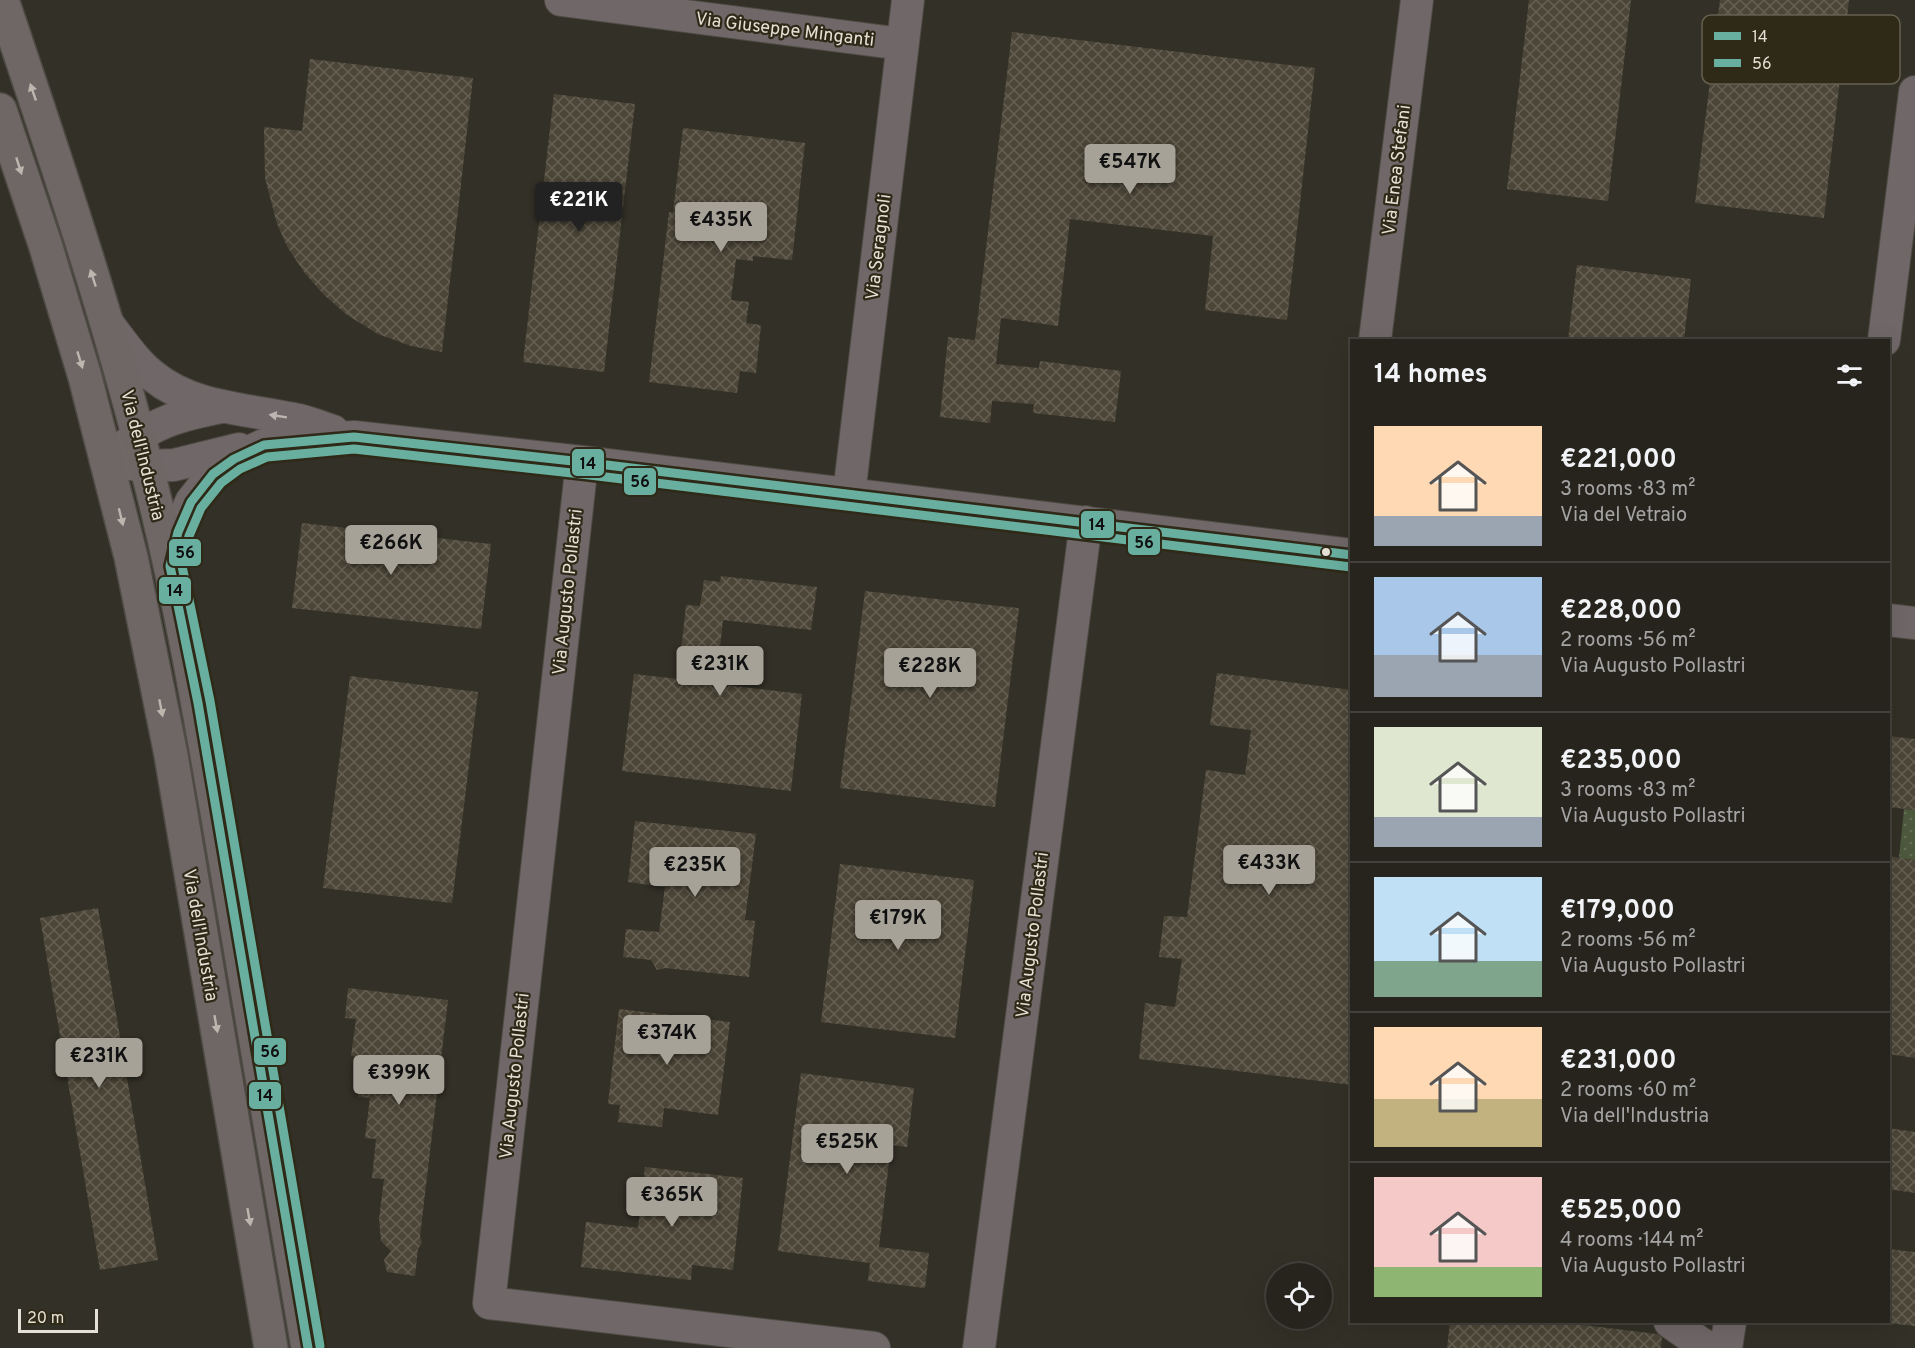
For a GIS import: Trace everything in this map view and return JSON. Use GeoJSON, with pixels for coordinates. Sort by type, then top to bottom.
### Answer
{"type":"FeatureCollection","features":[{"type":"Feature","properties":{"kind":"main road","name":"Via dell'Industria"},"geometry":{"type":"LineString","coordinates":[[2,0],[46,128],[107,322],[147,466],[170,566],[202,725],[308,1348]]}},
{"type":"Feature","properties":{"kind":"main road","name":"Via dell'Industria"},"geometry":{"type":"LineString","coordinates":[[0,110],[85,377],[131,557],[171,755],[271,1348]]}},
{"type":"Feature","properties":{"kind":"street","name":"Via Giuseppe Minganti"},"geometry":{"type":"LineString","coordinates":[[561,0],[902,44]]}},
{"type":"Feature","properties":{"kind":"street","name":"Via Seragnoli"},"geometry":{"type":"LineString","coordinates":[[849,494],[908,0]]}},
{"type":"Feature","properties":{"kind":"street","name":"Via Enea Stefani"},"geometry":{"type":"LineString","coordinates":[[1375,339],[1417,0]]}},
{"type":"Feature","properties":{"kind":"street"},"geometry":{"type":"LineString","coordinates":[[1884,339],[1915,92]]}},
{"type":"Feature","properties":{"kind":"street"},"geometry":{"type":"LineString","coordinates":[[107,322],[131,355],[154,377],[185,394],[223,407],[295,419],[354,437]]}},
{"type":"Feature","properties":{"kind":"street"},"geometry":{"type":"LineString","coordinates":[[106,461],[138,435],[182,415],[223,407]]}},
{"type":"Feature","properties":{"kind":"street"},"geometry":{"type":"LineString","coordinates":[[106,461],[147,466],[174,465],[264,445],[354,437],[1086,522],[1350,548]]}},
{"type":"Feature","properties":{"kind":"street"},"geometry":{"type":"LineString","coordinates":[[170,566],[178,532],[191,502],[213,474],[234,459],[264,445]]}},
{"type":"Feature","properties":{"kind":"street","name":"Via Augusto Pollastri"},"geometry":{"type":"LineString","coordinates":[[582,462],[489,1303],[874,1348]]}},
{"type":"Feature","properties":{"kind":"street","name":"Via Augusto Pollastri"},"geometry":{"type":"LineString","coordinates":[[979,1348],[1086,522]]}},
{"type":"Feature","properties":{"kind":"street"},"geometry":{"type":"LineString","coordinates":[[1890,620],[1915,623]]}},
{"type":"Feature","properties":{"kind":"street"},"geometry":{"type":"LineString","coordinates":[[1671,1323],[1703,1345],[1712,1348]]}},
{"type":"Feature","properties":{"kind":"street"},"geometry":{"type":"LineString","coordinates":[[1726,1348],[1730,1323]]}},
{"type":"Feature","properties":{"kind":"green space"},"geometry":{"type":"Polygon","coordinates":[[[1904,809],[1915,810],[1915,860],[1899,858],[1904,809]]]}},
{"type":"Feature","properties":{"kind":"building"},"geometry":{"type":"Polygon","coordinates":[[[1529,0],[1631,0],[1608,201],[1507,189],[1529,0]]]}},
{"type":"Feature","properties":{"kind":"building"},"geometry":{"type":"Polygon","coordinates":[[[1720,0],[1849,0],[1847,15],[1718,15],[1720,0]]]}},
{"type":"Feature","properties":{"kind":"building"},"geometry":{"type":"Polygon","coordinates":[[[1012,32],[1315,68],[1287,320],[1205,310],[1213,236],[1070,219],[1058,326],[1001,318],[996,364],[1039,368],[1040,361],[1121,371],[1115,422],[1033,413],[1034,404],[992,401],[990,423],[940,417],[948,337],[975,340],[1012,32]]]}},
{"type":"Feature","properties":{"kind":"building"},"geometry":{"type":"Polygon","coordinates":[[[310,59],[473,78],[442,352],[411,346],[378,334],[347,315],[324,295],[304,272],[288,248],[277,224],[265,178],[264,127],[302,131],[310,59]]]}},
{"type":"Feature","properties":{"kind":"building"},"geometry":{"type":"Polygon","coordinates":[[[1710,84],[1839,84],[1824,218],[1695,203],[1710,84]]]}},
{"type":"Feature","properties":{"kind":"building"},"geometry":{"type":"Polygon","coordinates":[[[554,94],[635,104],[604,372],[523,362],[554,94]]]}},
{"type":"Feature","properties":{"kind":"building"},"geometry":{"type":"Polygon","coordinates":[[[683,128],[805,143],[792,260],[753,256],[753,261],[736,259],[731,300],[749,302],[746,323],[761,325],[756,373],[740,371],[737,393],[649,382],[669,212],[673,212],[683,128]]]}},
{"type":"Feature","properties":{"kind":"building"},"geometry":{"type":"Polygon","coordinates":[[[1577,265],[1691,279],[1684,339],[1568,339],[1577,265]]]}},
{"type":"Feature","properties":{"kind":"building"},"geometry":{"type":"Polygon","coordinates":[[[302,523],[491,544],[481,629],[292,608],[302,523]]]}},
{"type":"Feature","properties":{"kind":"building"},"geometry":{"type":"Polygon","coordinates":[[[721,576],[817,587],[811,630],[723,620],[716,684],[802,694],[791,791],[622,771],[634,674],[678,679],[686,605],[700,606],[704,580],[720,582],[721,576]]]}},
{"type":"Feature","properties":{"kind":"building"},"geometry":{"type":"Polygon","coordinates":[[[865,591],[1019,608],[995,807],[840,788],[865,591]]]}},
{"type":"Feature","properties":{"kind":"building"},"geometry":{"type":"Polygon","coordinates":[[[1217,673],[1350,690],[1350,1085],[1139,1059],[1145,1003],[1175,1007],[1182,959],[1159,957],[1164,916],[1187,917],[1206,770],[1245,775],[1251,730],[1210,725],[1217,673]]]}},
{"type":"Feature","properties":{"kind":"building"},"geometry":{"type":"Polygon","coordinates":[[[350,676],[478,692],[452,903],[323,888],[350,676]]]}},
{"type":"Feature","properties":{"kind":"building"},"geometry":{"type":"Polygon","coordinates":[[[1890,736],[1915,739],[1915,810],[1890,807],[1890,736]]]}},
{"type":"Feature","properties":{"kind":"building"},"geometry":{"type":"Polygon","coordinates":[[[635,821],[756,834],[745,920],[755,921],[749,977],[665,968],[657,970],[651,960],[623,957],[626,929],[659,932],[665,887],[628,882],[635,821]]]}},
{"type":"Feature","properties":{"kind":"building"},"geometry":{"type":"Polygon","coordinates":[[[1890,856],[1915,860],[1915,1058],[1890,1054],[1890,856]]]}},
{"type":"Feature","properties":{"kind":"building"},"geometry":{"type":"Polygon","coordinates":[[[840,864],[974,880],[955,1038],[821,1022],[840,864]]]}},
{"type":"Feature","properties":{"kind":"building"},"geometry":{"type":"Polygon","coordinates":[[[98,908],[158,1260],[100,1270],[40,918],[98,908]]]}},
{"type":"Feature","properties":{"kind":"building"},"geometry":{"type":"Polygon","coordinates":[[[348,988],[448,1000],[420,1236],[422,1243],[418,1249],[415,1276],[387,1272],[384,1260],[391,1251],[381,1241],[379,1219],[384,1179],[372,1178],[376,1139],[365,1138],[370,1098],[358,1097],[363,1058],[351,1056],[356,1019],[345,1018],[348,988]]]}},
{"type":"Feature","properties":{"kind":"building"},"geometry":{"type":"Polygon","coordinates":[[[619,1009],[730,1022],[718,1115],[664,1108],[662,1127],[618,1122],[620,1105],[608,1104],[619,1009]]]}},
{"type":"Feature","properties":{"kind":"building"},"geometry":{"type":"Polygon","coordinates":[[[801,1073],[914,1088],[907,1147],[891,1145],[879,1247],[929,1253],[925,1288],[868,1281],[870,1263],[778,1251],[801,1073]]]}},
{"type":"Feature","properties":{"kind":"building"},"geometry":{"type":"Polygon","coordinates":[[[1890,1128],[1915,1132],[1915,1193],[1890,1189],[1890,1128]]]}},
{"type":"Feature","properties":{"kind":"building"},"geometry":{"type":"Polygon","coordinates":[[[645,1167],[743,1178],[733,1270],[692,1265],[691,1280],[581,1267],[586,1222],[638,1228],[645,1167]]]}},
{"type":"Feature","properties":{"kind":"building"},"geometry":{"type":"Polygon","coordinates":[[[1890,1249],[1915,1252],[1915,1326],[1888,1323],[1890,1323],[1890,1249]]]}},
{"type":"Feature","properties":{"kind":"building"},"geometry":{"type":"Polygon","coordinates":[[[1450,1323],[1567,1323],[1657,1334],[1662,1338],[1661,1348],[1447,1348],[1450,1323]]]}},
{"type":"Feature","properties":{"kind":"transit line","name":"14"},"geometry":{"type":"LineString","coordinates":[[308,1348],[198,703],[170,566],[178,532],[191,502],[213,474],[234,459],[264,445],[354,437],[582,462],[1350,555]]}},
{"type":"Feature","properties":{"kind":"transit line","name":"56"},"geometry":{"type":"LineString","coordinates":[[320,1346],[210,701],[182,566],[189,536],[201,508],[221,483],[240,469],[267,457],[354,449],[581,474],[1350,567]]}}]}
